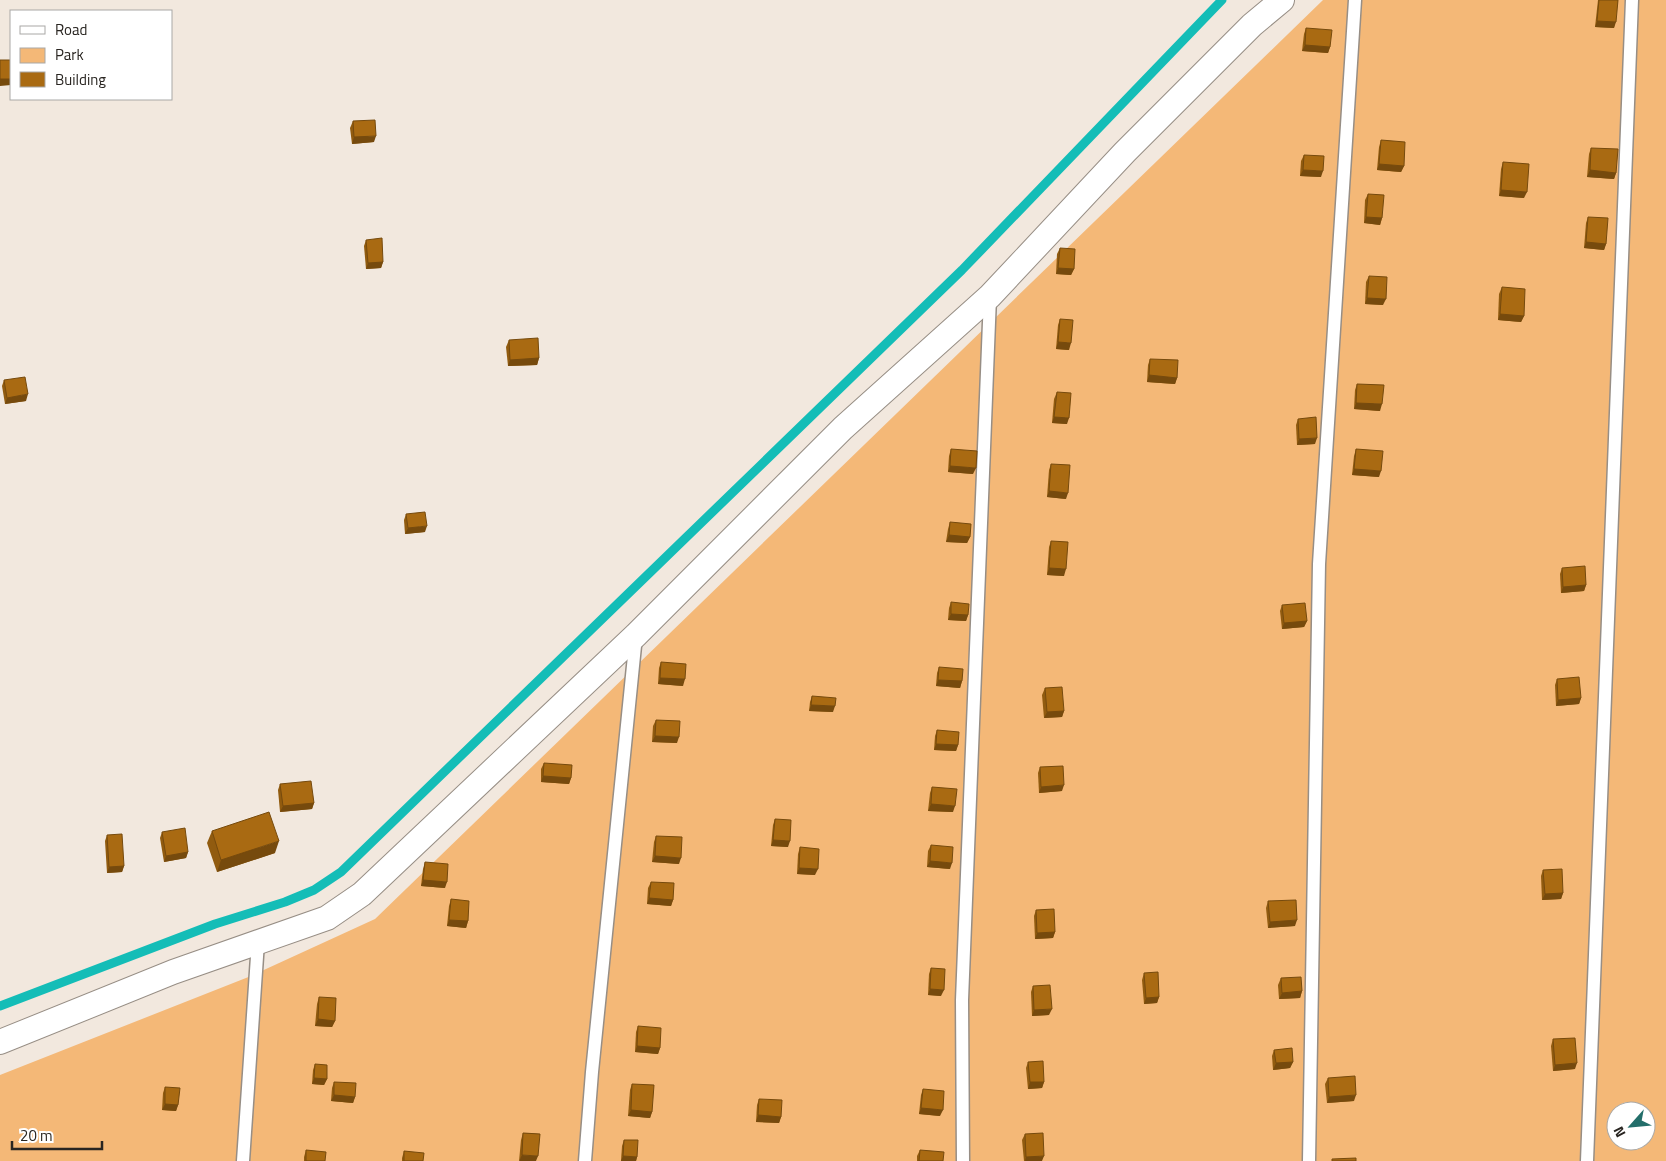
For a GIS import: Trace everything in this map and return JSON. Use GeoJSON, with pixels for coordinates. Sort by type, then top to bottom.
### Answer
{"type":"FeatureCollection","features":[{"type":"Feature","properties":{"kind":"street"},"geometry":{"type":"LineString","coordinates":[[0,1042],[173,972],[328,918],[362,894],[636,635],[843,428],[990,296],[1125,152],[1252,25],[1282,0]]}},
{"type":"Feature","properties":{"kind":"lane"},"geometry":{"type":"LineString","coordinates":[[1309,1161],[1319,564],[1355,0]]}},
{"type":"Feature","properties":{"kind":"lane"},"geometry":{"type":"LineString","coordinates":[[1587,1161],[1632,0]]}},
{"type":"Feature","properties":{"kind":"lane"},"geometry":{"type":"LineString","coordinates":[[963,1161],[962,1000],[990,296]]}},
{"type":"Feature","properties":{"kind":"lane"},"geometry":{"type":"LineString","coordinates":[[585,1161],[592,1072],[636,635]]}},
{"type":"Feature","properties":{"kind":"lane"},"geometry":{"type":"LineString","coordinates":[[243,1161],[258,942]]}},
{"type":"Feature","properties":{"kind":"green space"},"geometry":{"type":"Polygon","coordinates":[[[1323,0],[1666,0],[1666,1161],[0,1161],[0,1075],[251,976],[375,919],[1323,0]]]}},
{"type":"Feature","properties":{"kind":"building"},"geometry":{"type":"Polygon","coordinates":[[[1599,0],[1618,0],[1616,22],[1597,21],[1599,0]]]}},
{"type":"Feature","properties":{"kind":"building"},"geometry":{"type":"Polygon","coordinates":[[[1306,28],[1332,30],[1330,47],[1305,45],[1306,28]]]}},
{"type":"Feature","properties":{"kind":"building"},"geometry":{"type":"Polygon","coordinates":[[[0,60],[10,60],[10,79],[0,79],[0,60]]]}},
{"type":"Feature","properties":{"kind":"building"},"geometry":{"type":"Polygon","coordinates":[[[375,120],[376,136],[354,137],[353,121],[375,120]]]}},
{"type":"Feature","properties":{"kind":"building"},"geometry":{"type":"Polygon","coordinates":[[[1381,140],[1405,142],[1404,166],[1379,164],[1381,140]]]}},
{"type":"Feature","properties":{"kind":"building"},"geometry":{"type":"Polygon","coordinates":[[[1591,148],[1618,149],[1616,173],[1590,170],[1591,148]]]}},
{"type":"Feature","properties":{"kind":"building"},"geometry":{"type":"Polygon","coordinates":[[[1304,155],[1324,156],[1323,171],[1303,170],[1304,155]]]}},
{"type":"Feature","properties":{"kind":"building"},"geometry":{"type":"Polygon","coordinates":[[[1503,162],[1529,164],[1527,192],[1501,190],[1503,162]]]}},
{"type":"Feature","properties":{"kind":"building"},"geometry":{"type":"Polygon","coordinates":[[[1368,194],[1384,195],[1382,218],[1366,217],[1368,194]]]}},
{"type":"Feature","properties":{"kind":"building"},"geometry":{"type":"Polygon","coordinates":[[[1588,217],[1608,218],[1606,244],[1586,242],[1588,217]]]}},
{"type":"Feature","properties":{"kind":"building"},"geometry":{"type":"Polygon","coordinates":[[[382,238],[383,262],[368,263],[366,240],[382,238]]]}},
{"type":"Feature","properties":{"kind":"building"},"geometry":{"type":"Polygon","coordinates":[[[1060,248],[1075,249],[1074,269],[1058,268],[1060,248]]]}},
{"type":"Feature","properties":{"kind":"building"},"geometry":{"type":"Polygon","coordinates":[[[1369,276],[1387,277],[1386,299],[1367,298],[1369,276]]]}},
{"type":"Feature","properties":{"kind":"building"},"geometry":{"type":"Polygon","coordinates":[[[1502,287],[1525,289],[1524,316],[1500,314],[1502,287]]]}},
{"type":"Feature","properties":{"kind":"building"},"geometry":{"type":"Polygon","coordinates":[[[1060,319],[1073,320],[1071,343],[1058,342],[1060,319]]]}},
{"type":"Feature","properties":{"kind":"building"},"geometry":{"type":"Polygon","coordinates":[[[538,338],[539,358],[510,360],[509,340],[538,338]]]}},
{"type":"Feature","properties":{"kind":"building"},"geometry":{"type":"Polygon","coordinates":[[[1150,359],[1178,360],[1177,378],[1149,375],[1150,359]]]}},
{"type":"Feature","properties":{"kind":"building"},"geometry":{"type":"Polygon","coordinates":[[[25,377],[28,394],[7,398],[4,380],[25,377]]]}},
{"type":"Feature","properties":{"kind":"building"},"geometry":{"type":"Polygon","coordinates":[[[1357,384],[1384,385],[1382,404],[1356,403],[1357,384]]]}},
{"type":"Feature","properties":{"kind":"building"},"geometry":{"type":"Polygon","coordinates":[[[1057,392],[1071,393],[1069,418],[1054,417],[1057,392]]]}},
{"type":"Feature","properties":{"kind":"building"},"geometry":{"type":"Polygon","coordinates":[[[1316,417],[1317,438],[1299,439],[1298,419],[1316,417]]]}},
{"type":"Feature","properties":{"kind":"building"},"geometry":{"type":"Polygon","coordinates":[[[951,449],[977,451],[976,468],[950,466],[951,449]]]}},
{"type":"Feature","properties":{"kind":"building"},"geometry":{"type":"Polygon","coordinates":[[[1356,449],[1383,451],[1381,471],[1354,469],[1356,449]]]}},
{"type":"Feature","properties":{"kind":"building"},"geometry":{"type":"Polygon","coordinates":[[[1051,464],[1070,465],[1068,493],[1049,491],[1051,464]]]}},
{"type":"Feature","properties":{"kind":"building"},"geometry":{"type":"Polygon","coordinates":[[[425,512],[427,526],[408,528],[406,514],[425,512]]]}},
{"type":"Feature","properties":{"kind":"building"},"geometry":{"type":"Polygon","coordinates":[[[950,522],[971,524],[970,537],[949,535],[950,522]]]}},
{"type":"Feature","properties":{"kind":"building"},"geometry":{"type":"Polygon","coordinates":[[[1051,541],[1068,542],[1066,569],[1049,568],[1051,541]]]}},
{"type":"Feature","properties":{"kind":"building"},"geometry":{"type":"Polygon","coordinates":[[[1585,566],[1586,585],[1563,587],[1562,568],[1585,566]]]}},
{"type":"Feature","properties":{"kind":"building"},"geometry":{"type":"Polygon","coordinates":[[[951,602],[969,604],[968,615],[951,614],[951,602]]]}},
{"type":"Feature","properties":{"kind":"building"},"geometry":{"type":"Polygon","coordinates":[[[1305,603],[1307,621],[1284,623],[1282,605],[1305,603]]]}},
{"type":"Feature","properties":{"kind":"building"},"geometry":{"type":"Polygon","coordinates":[[[661,662],[686,664],[685,679],[660,678],[661,662]]]}},
{"type":"Feature","properties":{"kind":"building"},"geometry":{"type":"Polygon","coordinates":[[[939,667],[963,669],[962,681],[938,680],[939,667]]]}},
{"type":"Feature","properties":{"kind":"building"},"geometry":{"type":"Polygon","coordinates":[[[1579,677],[1581,698],[1558,700],[1557,679],[1579,677]]]}},
{"type":"Feature","properties":{"kind":"building"},"geometry":{"type":"Polygon","coordinates":[[[1062,687],[1064,711],[1047,712],[1045,688],[1062,687]]]}},
{"type":"Feature","properties":{"kind":"building"},"geometry":{"type":"Polygon","coordinates":[[[812,696],[836,698],[835,706],[811,705],[812,696]]]}},
{"type":"Feature","properties":{"kind":"building"},"geometry":{"type":"Polygon","coordinates":[[[656,720],[680,721],[679,737],[655,736],[656,720]]]}},
{"type":"Feature","properties":{"kind":"building"},"geometry":{"type":"Polygon","coordinates":[[[937,730],[959,732],[958,745],[936,744],[937,730]]]}},
{"type":"Feature","properties":{"kind":"building"},"geometry":{"type":"Polygon","coordinates":[[[544,763],[572,765],[571,778],[543,776],[544,763]]]}},
{"type":"Feature","properties":{"kind":"building"},"geometry":{"type":"Polygon","coordinates":[[[1063,766],[1064,785],[1041,787],[1040,767],[1063,766]]]}},
{"type":"Feature","properties":{"kind":"building"},"geometry":{"type":"Polygon","coordinates":[[[311,781],[314,803],[283,806],[280,784],[311,781]]]}},
{"type":"Feature","properties":{"kind":"building"},"geometry":{"type":"Polygon","coordinates":[[[932,787],[957,789],[955,806],[931,804],[932,787]]]}},
{"type":"Feature","properties":{"kind":"building"},"geometry":{"type":"Polygon","coordinates":[[[269,812],[279,841],[221,860],[212,831],[269,812]]]}},
{"type":"Feature","properties":{"kind":"building"},"geometry":{"type":"Polygon","coordinates":[[[775,819],[791,820],[790,841],[773,840],[775,819]]]}},
{"type":"Feature","properties":{"kind":"building"},"geometry":{"type":"Polygon","coordinates":[[[185,828],[188,852],[166,856],[162,832],[185,828]]]}},
{"type":"Feature","properties":{"kind":"building"},"geometry":{"type":"Polygon","coordinates":[[[122,834],[124,866],[109,867],[107,835],[122,834]]]}},
{"type":"Feature","properties":{"kind":"building"},"geometry":{"type":"Polygon","coordinates":[[[656,836],[682,837],[681,858],[655,856],[656,836]]]}},
{"type":"Feature","properties":{"kind":"building"},"geometry":{"type":"Polygon","coordinates":[[[931,845],[953,847],[952,863],[930,861],[931,845]]]}},
{"type":"Feature","properties":{"kind":"building"},"geometry":{"type":"Polygon","coordinates":[[[800,847],[819,849],[818,869],[799,868],[800,847]]]}},
{"type":"Feature","properties":{"kind":"building"},"geometry":{"type":"Polygon","coordinates":[[[425,862],[448,864],[447,882],[423,880],[425,862]]]}},
{"type":"Feature","properties":{"kind":"building"},"geometry":{"type":"Polygon","coordinates":[[[1562,869],[1563,893],[1545,894],[1543,870],[1562,869]]]}},
{"type":"Feature","properties":{"kind":"building"},"geometry":{"type":"Polygon","coordinates":[[[651,882],[674,883],[673,900],[649,898],[651,882]]]}},
{"type":"Feature","properties":{"kind":"building"},"geometry":{"type":"Polygon","coordinates":[[[451,899],[469,901],[468,921],[449,920],[451,899]]]}},
{"type":"Feature","properties":{"kind":"building"},"geometry":{"type":"Polygon","coordinates":[[[1296,900],[1297,920],[1270,922],[1268,901],[1296,900]]]}},
{"type":"Feature","properties":{"kind":"building"},"geometry":{"type":"Polygon","coordinates":[[[1054,909],[1055,932],[1037,933],[1036,910],[1054,909]]]}},
{"type":"Feature","properties":{"kind":"building"},"geometry":{"type":"Polygon","coordinates":[[[931,968],[945,969],[944,990],[930,989],[931,968]]]}},
{"type":"Feature","properties":{"kind":"building"},"geometry":{"type":"Polygon","coordinates":[[[1158,972],[1159,997],[1146,998],[1144,973],[1158,972]]]}},
{"type":"Feature","properties":{"kind":"building"},"geometry":{"type":"Polygon","coordinates":[[[1301,977],[1302,991],[1282,993],[1281,978],[1301,977]]]}},
{"type":"Feature","properties":{"kind":"building"},"geometry":{"type":"Polygon","coordinates":[[[1050,985],[1052,1009],[1034,1010],[1033,986],[1050,985]]]}},
{"type":"Feature","properties":{"kind":"building"},"geometry":{"type":"Polygon","coordinates":[[[319,997],[336,998],[335,1021],[318,1019],[319,997]]]}},
{"type":"Feature","properties":{"kind":"building"},"geometry":{"type":"Polygon","coordinates":[[[638,1026],[661,1028],[660,1048],[637,1046],[638,1026]]]}},
{"type":"Feature","properties":{"kind":"building"},"geometry":{"type":"Polygon","coordinates":[[[1575,1038],[1577,1063],[1555,1065],[1553,1039],[1575,1038]]]}},
{"type":"Feature","properties":{"kind":"building"},"geometry":{"type":"Polygon","coordinates":[[[1292,1048],[1293,1062],[1276,1063],[1274,1050],[1292,1048]]]}},
{"type":"Feature","properties":{"kind":"building"},"geometry":{"type":"Polygon","coordinates":[[[1043,1061],[1044,1082],[1030,1082],[1028,1062],[1043,1061]]]}},
{"type":"Feature","properties":{"kind":"building"},"geometry":{"type":"Polygon","coordinates":[[[315,1064],[327,1065],[327,1079],[314,1078],[315,1064]]]}},
{"type":"Feature","properties":{"kind":"building"},"geometry":{"type":"Polygon","coordinates":[[[1355,1076],[1356,1095],[1329,1097],[1328,1078],[1355,1076]]]}},
{"type":"Feature","properties":{"kind":"building"},"geometry":{"type":"Polygon","coordinates":[[[334,1082],[356,1083],[355,1097],[334,1095],[334,1082]]]}},
{"type":"Feature","properties":{"kind":"building"},"geometry":{"type":"Polygon","coordinates":[[[632,1084],[654,1085],[652,1112],[631,1110],[632,1084]]]}},
{"type":"Feature","properties":{"kind":"building"},"geometry":{"type":"Polygon","coordinates":[[[165,1087],[180,1088],[178,1105],[165,1104],[165,1087]]]}},
{"type":"Feature","properties":{"kind":"building"},"geometry":{"type":"Polygon","coordinates":[[[923,1089],[944,1091],[943,1110],[921,1108],[923,1089]]]}},
{"type":"Feature","properties":{"kind":"building"},"geometry":{"type":"Polygon","coordinates":[[[759,1099],[782,1100],[781,1117],[758,1115],[759,1099]]]}},
{"type":"Feature","properties":{"kind":"building"},"geometry":{"type":"Polygon","coordinates":[[[523,1133],[540,1134],[538,1156],[522,1155],[523,1133]]]}},
{"type":"Feature","properties":{"kind":"building"},"geometry":{"type":"Polygon","coordinates":[[[1043,1133],[1044,1156],[1026,1157],[1025,1134],[1043,1133]]]}},
{"type":"Feature","properties":{"kind":"building"},"geometry":{"type":"Polygon","coordinates":[[[624,1140],[638,1140],[637,1157],[623,1156],[624,1140]]]}},
{"type":"Feature","properties":{"kind":"building"},"geometry":{"type":"Polygon","coordinates":[[[306,1150],[326,1152],[325,1161],[306,1161],[306,1150]]]}},
{"type":"Feature","properties":{"kind":"building"},"geometry":{"type":"Polygon","coordinates":[[[920,1150],[944,1152],[943,1161],[919,1161],[920,1150]]]}},
{"type":"Feature","properties":{"kind":"building"},"geometry":{"type":"Polygon","coordinates":[[[404,1151],[424,1153],[423,1161],[404,1161],[404,1151]]]}},
{"type":"Feature","properties":{"kind":"building"},"geometry":{"type":"Polygon","coordinates":[[[1356,1158],[1356,1161],[1332,1161],[1332,1159],[1356,1158]]]}},
{"type":"Feature","properties":{"kind":"waterway"},"geometry":{"type":"LineString","coordinates":[[0,1006],[215,924],[285,902],[314,890],[341,872],[962,270],[1222,0]]}}]}
